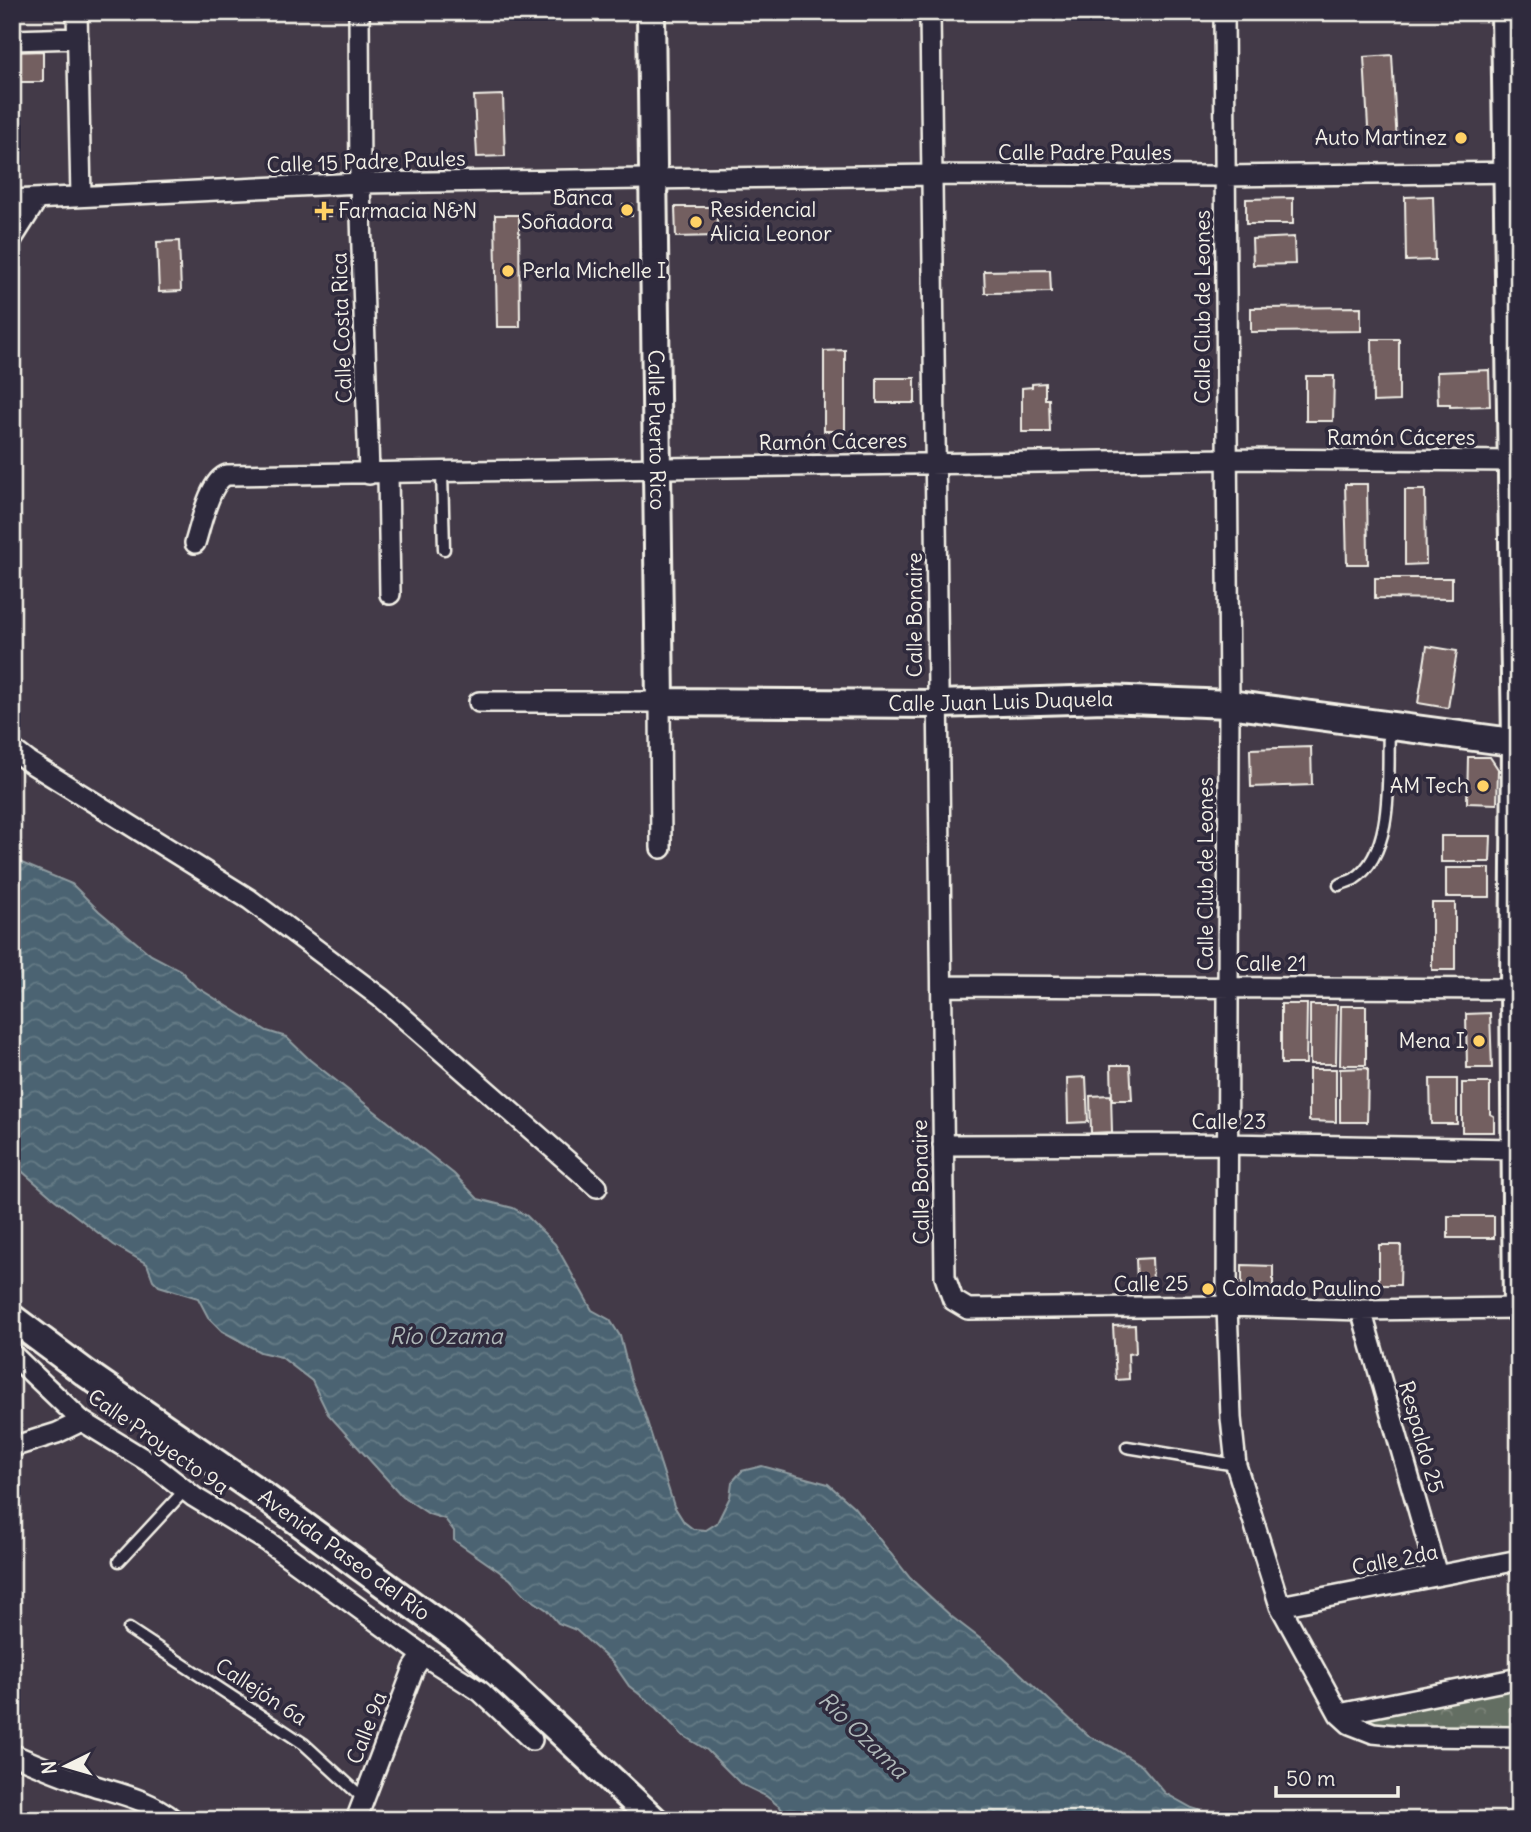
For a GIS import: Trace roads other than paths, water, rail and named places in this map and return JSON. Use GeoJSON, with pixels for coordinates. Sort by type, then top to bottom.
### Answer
{"type":"FeatureCollection","features":[{"type":"Feature","properties":{"kind":"street"},"geometry":{"type":"LineString","coordinates":[[77,12],[81,196]]}},
{"type":"Feature","properties":{"kind":"street","name":"Calle Costa Rica"},"geometry":{"type":"LineString","coordinates":[[359,12],[360,183],[379,474],[390,594]]}},
{"type":"Feature","properties":{"kind":"street","name":"Calle Puerto Rico"},"geometry":{"type":"LineString","coordinates":[[651,12],[661,848]]}},
{"type":"Feature","properties":{"kind":"street","name":"Calle Bonaire"},"geometry":{"type":"LineString","coordinates":[[930,12],[945,1277],[953,1300]]}},
{"type":"Feature","properties":{"kind":"street","name":"Calle Club de Leones"},"geometry":{"type":"LineString","coordinates":[[1224,12],[1229,986],[1226,1144],[1231,1418],[1236,1465],[1280,1606],[1339,1714]]}},
{"type":"Feature","properties":{"kind":"street"},"geometry":{"type":"LineString","coordinates":[[1505,12],[1513,172],[1517,695],[1514,989],[1518,1311]]}},
{"type":"Feature","properties":{"kind":"street"},"geometry":{"type":"LineString","coordinates":[[12,40],[78,38]]}},
{"type":"Feature","properties":{"kind":"street","name":"Calle Padre Paules"},"geometry":{"type":"LineString","coordinates":[[652,179],[1513,172]]}},
{"type":"Feature","properties":{"kind":"street","name":"Calle 15 Padre Paules"},"geometry":{"type":"LineString","coordinates":[[12,200],[36,201],[81,196],[360,183],[652,179]]}},
{"type":"Feature","properties":{"kind":"street"},"geometry":{"type":"LineString","coordinates":[[12,239],[36,201]]}},
{"type":"Feature","properties":{"kind":"street","name":"Ramón Cáceres"},"geometry":{"type":"LineString","coordinates":[[195,543],[213,487],[220,477],[227,475],[1227,459],[1515,461]]}},
{"type":"Feature","properties":{"kind":"street","name":"Calle Juan Luis Duquela"},"geometry":{"type":"LineString","coordinates":[[479,702],[938,704],[1105,699],[1228,704],[1517,742]]}},
{"type":"Feature","properties":{"kind":"street"},"geometry":{"type":"LineString","coordinates":[[12,749],[249,898],[381,998],[597,1187]]}},
{"type":"Feature","properties":{"kind":"street","name":"Calle 21"},"geometry":{"type":"LineString","coordinates":[[943,986],[1514,989]]}},
{"type":"Feature","properties":{"kind":"street","name":"Calle 23"},"geometry":{"type":"LineString","coordinates":[[943,1145],[1226,1144],[1515,1149]]}},
{"type":"Feature","properties":{"kind":"street","name":"Calle 25"},"geometry":{"type":"LineString","coordinates":[[953,1300],[968,1309],[1227,1306],[1518,1311]]}},
{"type":"Feature","properties":{"kind":"street","name":"Respaldo 25"},"geometry":{"type":"LineString","coordinates":[[1361,1310],[1437,1575]]}},
{"type":"Feature","properties":{"kind":"street","name":"Avenida Paseo del Río"},"geometry":{"type":"LineString","coordinates":[[12,1318],[87,1374],[258,1492],[455,1636],[654,1820]]}},
{"type":"Feature","properties":{"kind":"street","name":"Calle Proyecto 9a"},"geometry":{"type":"LineString","coordinates":[[12,1354],[82,1421],[152,1464],[185,1490],[268,1542],[423,1655],[481,1692],[532,1740]]}},
{"type":"Feature","properties":{"kind":"street"},"geometry":{"type":"LineString","coordinates":[[12,1447],[57,1433],[82,1421]]}},
{"type":"Feature","properties":{"kind":"street","name":"Calle 2da"},"geometry":{"type":"LineString","coordinates":[[1280,1606],[1519,1560]]}},
{"type":"Feature","properties":{"kind":"street","name":"Calle 9a"},"geometry":{"type":"LineString","coordinates":[[356,1820],[414,1668],[423,1655]]}},
{"type":"Feature","properties":{"kind":"street"},"geometry":{"type":"LineString","coordinates":[[1339,1714],[1519,1678]]}},
{"type":"Feature","properties":{"kind":"street"},"geometry":{"type":"LineString","coordinates":[[1339,1714],[1350,1724],[1373,1733],[1405,1736],[1519,1737]]}},
{"type":"Feature","properties":{"kind":"street"},"geometry":{"type":"LineString","coordinates":[[12,1754],[88,1784],[138,1798],[162,1810],[174,1820]]}},
{"type":"Feature","properties":{"kind":"lane"},"geometry":{"type":"LineString","coordinates":[[442,473],[444,549]]}},
{"type":"Feature","properties":{"kind":"lane"},"geometry":{"type":"LineString","coordinates":[[1339,885],[1354,879],[1368,866],[1380,846],[1385,822],[1389,725]]}},
{"type":"Feature","properties":{"kind":"lane"},"geometry":{"type":"LineString","coordinates":[[1127,1447],[1236,1465]]}},
{"type":"Feature","properties":{"kind":"lane"},"geometry":{"type":"LineString","coordinates":[[118,1562],[185,1490]]}},
{"type":"Feature","properties":{"kind":"lane","name":"Callejón 6a"},"geometry":{"type":"LineString","coordinates":[[128,1629],[304,1744],[364,1799]]}},
{"type":"Feature","properties":{"kind":"water","name":"Río Ozama"},"geometry":{"type":"Polygon","coordinates":[[[12,859],[72,884],[151,955],[180,970],[195,986],[267,1031],[286,1037],[310,1060],[454,1174],[478,1199],[513,1208],[527,1216],[555,1244],[592,1310],[610,1320],[620,1336],[631,1380],[674,1506],[684,1522],[693,1529],[706,1530],[717,1523],[730,1497],[732,1482],[742,1471],[762,1466],[828,1484],[854,1507],[910,1578],[952,1617],[995,1650],[1088,1736],[1142,1766],[1165,1793],[1192,1808],[1229,1820],[789,1820],[780,1807],[766,1796],[741,1784],[707,1750],[682,1735],[657,1708],[629,1686],[613,1663],[576,1630],[558,1623],[547,1610],[526,1596],[510,1579],[454,1540],[454,1531],[445,1519],[429,1514],[402,1496],[328,1414],[312,1381],[281,1357],[260,1352],[222,1331],[208,1317],[198,1298],[159,1286],[153,1280],[147,1264],[114,1245],[54,1199],[12,1161],[12,859]]]}},
{"type":"Feature","properties":{"kind":"place","name":"Auto Martinez"},"geometry":{"type":"Point","coordinates":[1461,138]}},
{"type":"Feature","properties":{"kind":"place","name":"Banca Soñadora"},"geometry":{"type":"Point","coordinates":[627,210]}},
{"type":"Feature","properties":{"kind":"place","name":"Farmacia N&N"},"geometry":{"type":"Point","coordinates":[324,211]}},
{"type":"Feature","properties":{"kind":"place","name":"Residencial Alicia Leonor"},"geometry":{"type":"Point","coordinates":[696,222]}},
{"type":"Feature","properties":{"kind":"place","name":"Perla Michelle I"},"geometry":{"type":"Point","coordinates":[508,271]}},
{"type":"Feature","properties":{"kind":"place","name":"AM Tech"},"geometry":{"type":"Point","coordinates":[1483,786]}},
{"type":"Feature","properties":{"kind":"place","name":"Mena I"},"geometry":{"type":"Point","coordinates":[1479,1041]}},
{"type":"Feature","properties":{"kind":"place","name":"Colmado Paulino"},"geometry":{"type":"Point","coordinates":[1208,1289]}}]}
